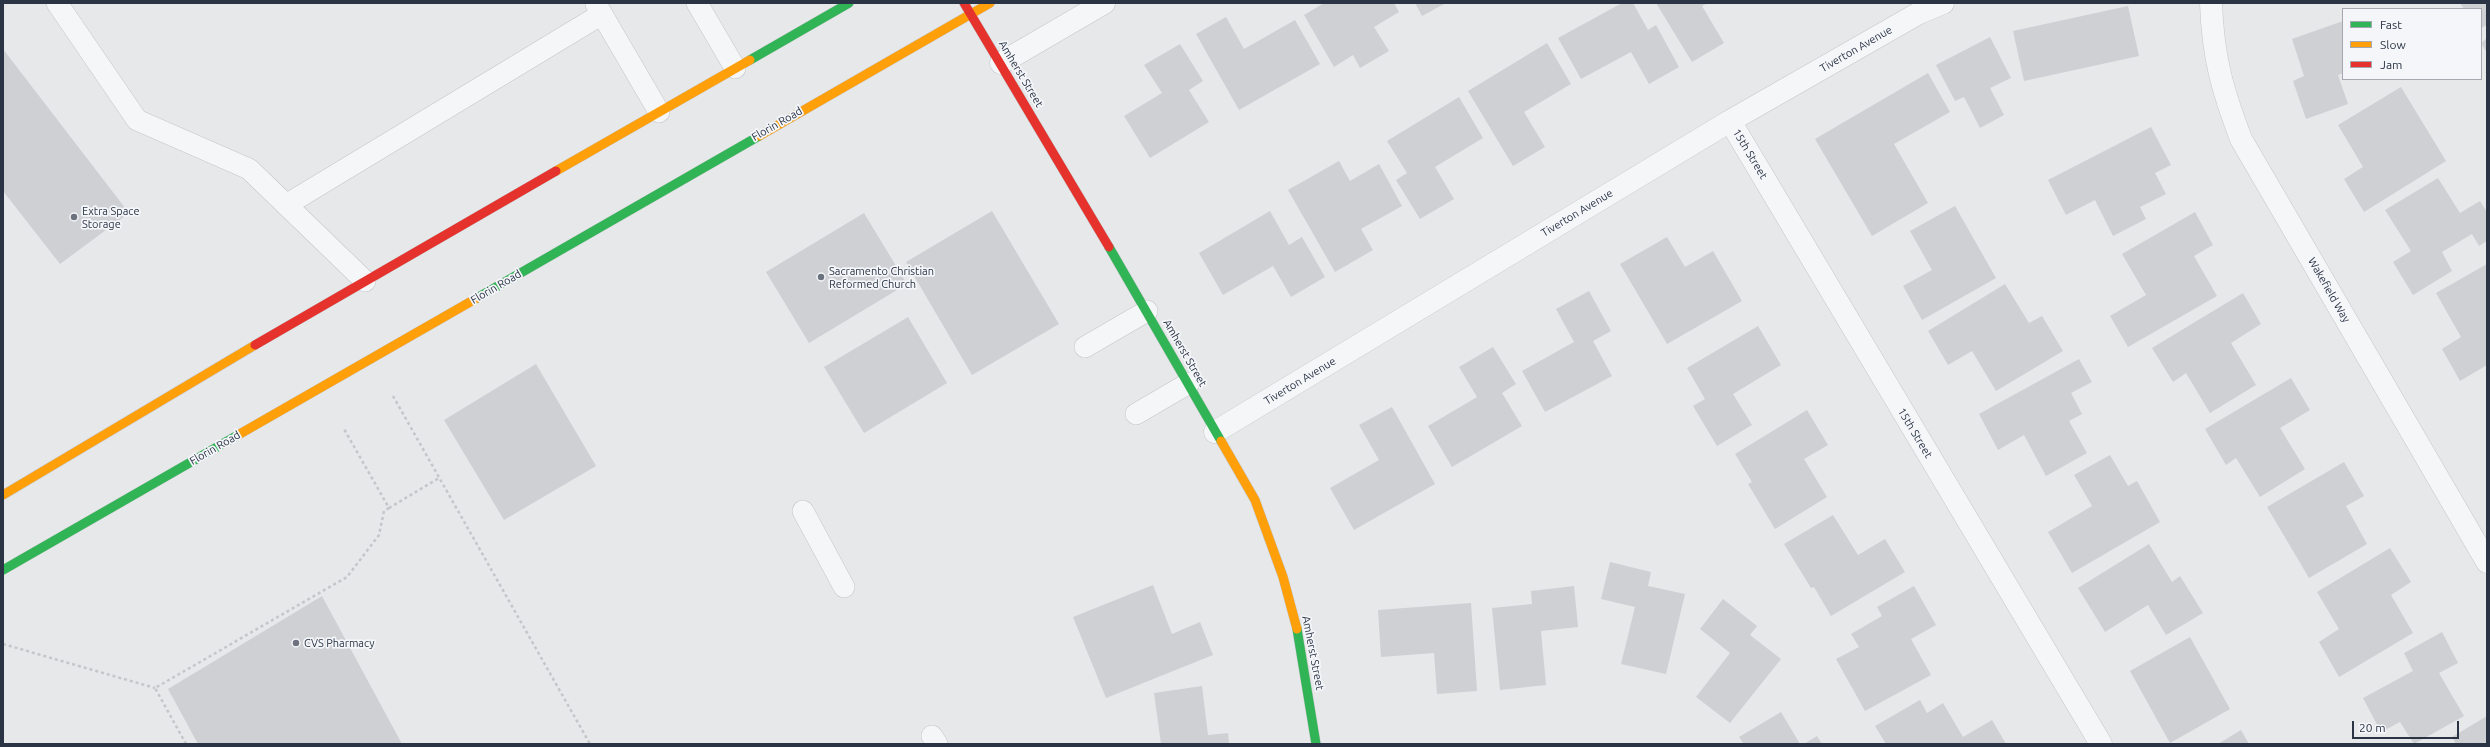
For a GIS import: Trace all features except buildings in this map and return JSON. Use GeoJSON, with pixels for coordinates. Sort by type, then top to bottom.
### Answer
{"type":"FeatureCollection","features":[{"type":"Feature","properties":{"kind":"main road","name":"Amherst Street"},"geometry":{"type":"LineString","coordinates":[[964,3],[1147,311],[1255,500],[1283,577],[1301,643],[1316,744]]}},
{"type":"Feature","properties":{"kind":"main road","name":"Florin Road"},"geometry":{"type":"LineString","coordinates":[[3,570],[990,3]]}},
{"type":"Feature","properties":{"kind":"main road"},"geometry":{"type":"LineString","coordinates":[[3,495],[365,281],[846,4]]}},
{"type":"Feature","properties":{"kind":"street"},"geometry":{"type":"LineString","coordinates":[[1001,63],[1104,3]]}},
{"type":"Feature","properties":{"kind":"street","name":"Tiverton Avenue"},"geometry":{"type":"LineString","coordinates":[[1215,432],[1730,121],[1919,13],[1943,3]]}},
{"type":"Feature","properties":{"kind":"street","name":"Wakefield Way"},"geometry":{"type":"LineString","coordinates":[[2212,3],[2213,41],[2223,92],[2241,139],[2487,562]]}},
{"type":"Feature","properties":{"kind":"street","name":"15th Street"},"geometry":{"type":"LineString","coordinates":[[1730,121],[2101,744]]}},
{"type":"Feature","properties":{"kind":"lane"},"geometry":{"type":"LineString","coordinates":[[57,3],[136,120],[249,169],[365,281]]}},
{"type":"Feature","properties":{"kind":"lane"},"geometry":{"type":"LineString","coordinates":[[698,3],[735,68]]}},
{"type":"Feature","properties":{"kind":"lane"},"geometry":{"type":"LineString","coordinates":[[286,205],[599,9],[659,112]]}},
{"type":"Feature","properties":{"kind":"lane"},"geometry":{"type":"LineString","coordinates":[[1085,347],[1147,311]]}},
{"type":"Feature","properties":{"kind":"lane"},"geometry":{"type":"LineString","coordinates":[[1136,414],[1189,383]]}},
{"type":"Feature","properties":{"kind":"lane"},"geometry":{"type":"LineString","coordinates":[[802,511],[844,587]]}},
{"type":"Feature","properties":{"kind":"path"},"geometry":{"type":"LineString","coordinates":[[394,396],[590,744]]}},
{"type":"Feature","properties":{"kind":"path"},"geometry":{"type":"LineString","coordinates":[[344,429],[389,508]]}},
{"type":"Feature","properties":{"kind":"path"},"geometry":{"type":"LineString","coordinates":[[155,688],[347,577],[379,535],[384,511],[440,478]]}},
{"type":"Feature","properties":{"kind":"path"},"geometry":{"type":"LineString","coordinates":[[3,644],[155,688],[186,744]]}},
{"type":"Feature","properties":{"kind":"traffic: fast"},"geometry":{"type":"LineString","coordinates":[[750,60],[849,3]]}},
{"type":"Feature","properties":{"kind":"traffic: fast"},"geometry":{"type":"LineString","coordinates":[[477,298],[759,136]]}},
{"type":"Feature","properties":{"kind":"traffic: fast"},"geometry":{"type":"LineString","coordinates":[[1109,247],[1221,441]]}},
{"type":"Feature","properties":{"kind":"traffic: fast"},"geometry":{"type":"LineString","coordinates":[[3,570],[238,435]]}},
{"type":"Feature","properties":{"kind":"traffic: fast"},"geometry":{"type":"LineString","coordinates":[[1297,629],[1316,744]]}},
{"type":"Feature","properties":{"kind":"traffic: slow"},"geometry":{"type":"LineString","coordinates":[[759,136],[990,3]]}},
{"type":"Feature","properties":{"kind":"traffic: slow"},"geometry":{"type":"LineString","coordinates":[[556,171],[750,60]]}},
{"type":"Feature","properties":{"kind":"traffic: slow"},"geometry":{"type":"LineString","coordinates":[[238,435],[477,298]]}},
{"type":"Feature","properties":{"kind":"traffic: slow"},"geometry":{"type":"LineString","coordinates":[[3,495],[255,345]]}},
{"type":"Feature","properties":{"kind":"traffic: slow"},"geometry":{"type":"LineString","coordinates":[[1221,441],[1255,500],[1283,577],[1297,629]]}},
{"type":"Feature","properties":{"kind":"traffic: jam"},"geometry":{"type":"LineString","coordinates":[[964,3],[1109,247]]}},
{"type":"Feature","properties":{"kind":"traffic: jam"},"geometry":{"type":"LineString","coordinates":[[255,345],[556,171]]}},
{"type":"Feature","properties":{"kind":"place","name":"Extra Space Storage"},"geometry":{"type":"Point","coordinates":[74,217]}},
{"type":"Feature","properties":{"kind":"place","name":"Sacramento Christian Reformed Church"},"geometry":{"type":"Point","coordinates":[821,277]}},
{"type":"Feature","properties":{"kind":"place","name":"CVS Pharmacy"},"geometry":{"type":"Point","coordinates":[296,643]}}]}
